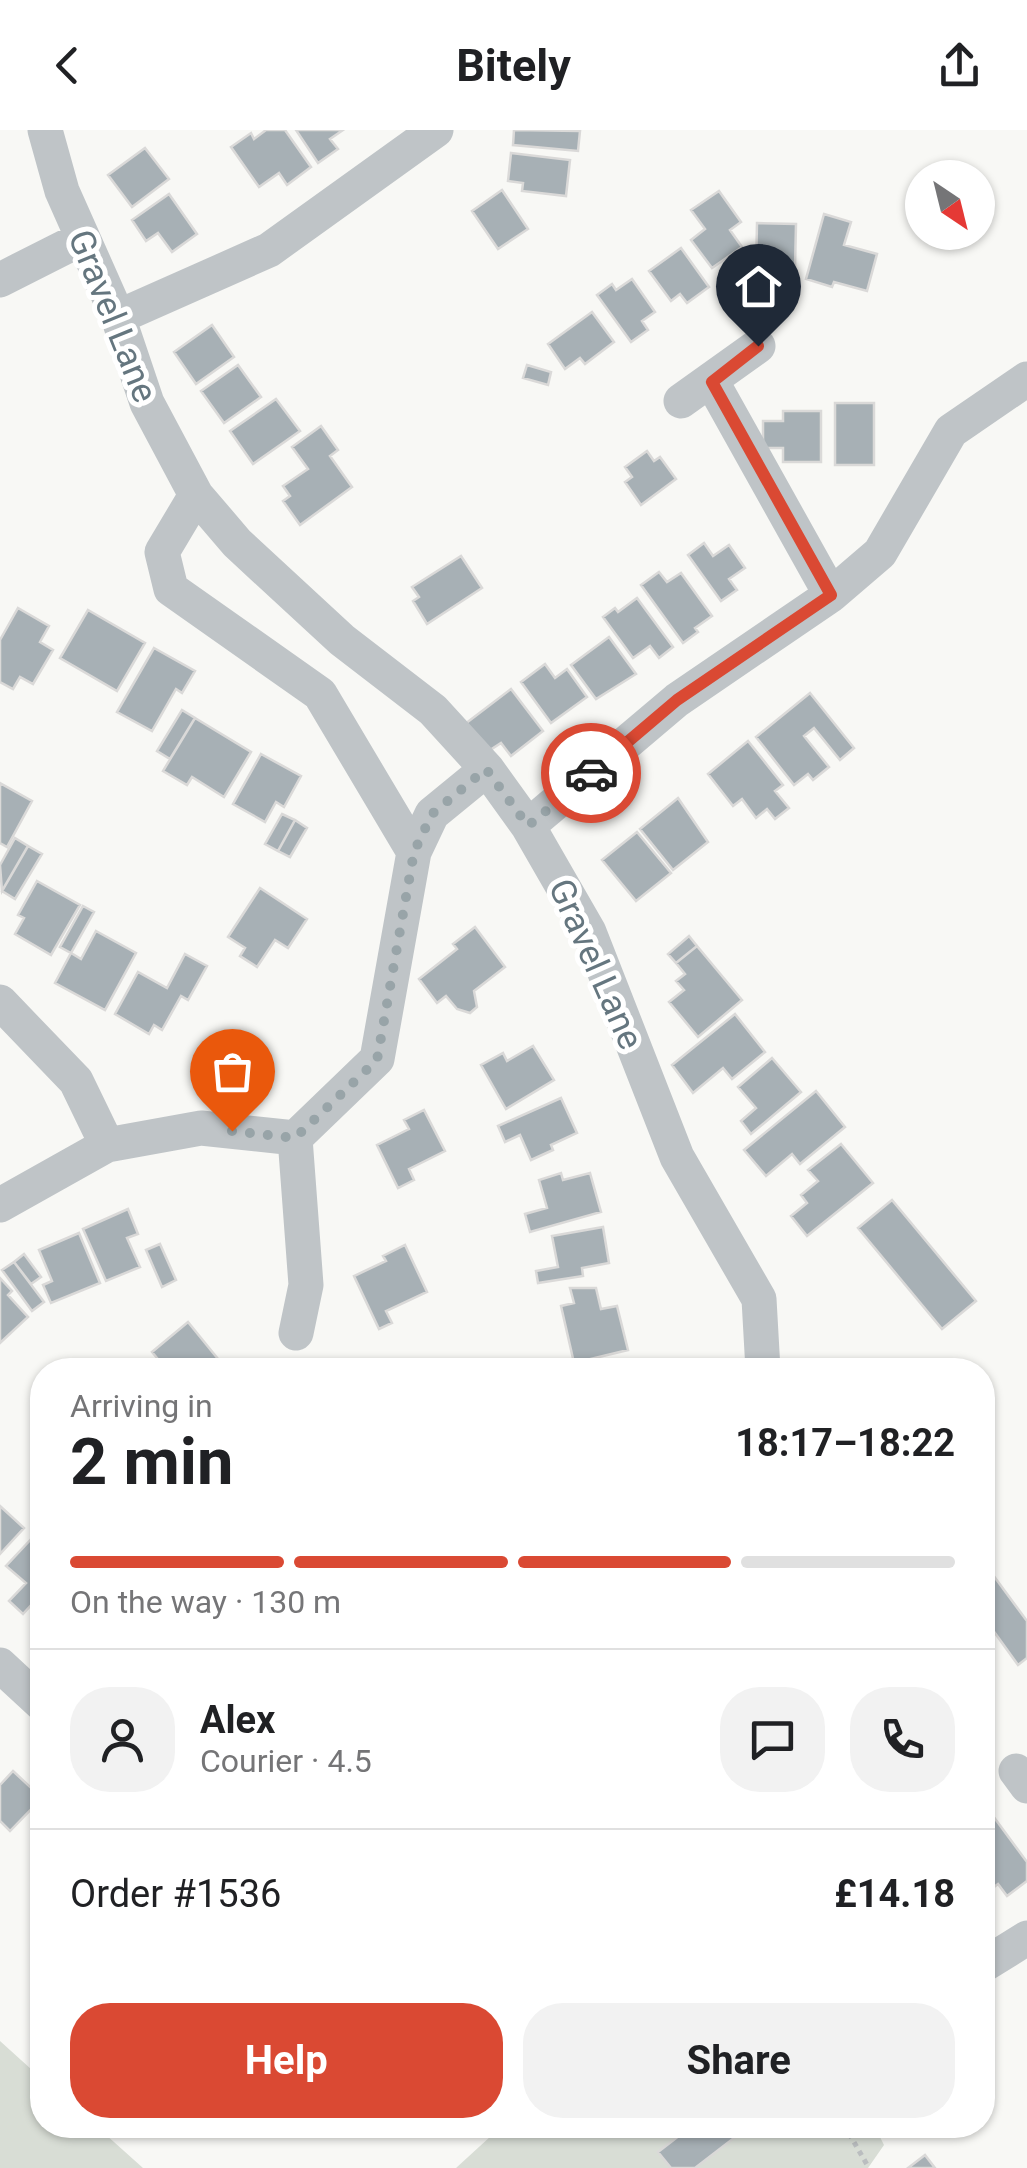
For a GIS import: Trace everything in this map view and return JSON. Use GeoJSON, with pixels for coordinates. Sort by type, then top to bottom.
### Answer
{"type":"FeatureCollection","features":[{"type":"Feature","properties":{"kind":"street","name":"Gravel Lane"},"geometry":{"type":"LineString","coordinates":[[45,130],[62,191],[118,317],[147,404],[196,495],[237,542],[342,640],[433,710],[486,769],[528,826],[589,932],[677,1157],[759,1300],[762,1358]]}},
{"type":"Feature","properties":{"kind":"street"},"geometry":{"type":"LineString","coordinates":[[118,317],[269,250],[436,130]]}},
{"type":"Feature","properties":{"kind":"street"},"geometry":{"type":"LineString","coordinates":[[0,280],[81,239]]}},
{"type":"Feature","properties":{"kind":"street"},"geometry":{"type":"LineString","coordinates":[[682,402],[758,346]]}},
{"type":"Feature","properties":{"kind":"street"},"geometry":{"type":"LineString","coordinates":[[528,826],[677,700],[831,595],[880,554],[952,431],[1027,379]]}},
{"type":"Feature","properties":{"kind":"street"},"geometry":{"type":"LineString","coordinates":[[712,382],[831,595]]}},
{"type":"Feature","properties":{"kind":"street"},"geometry":{"type":"LineString","coordinates":[[196,495],[162,552],[171,589],[320,694],[414,852]]}},
{"type":"Feature","properties":{"kind":"street"},"geometry":{"type":"LineString","coordinates":[[0,1205],[107,1145],[201,1128],[295,1138],[377,1060],[414,852],[432,814],[486,769]]}},
{"type":"Feature","properties":{"kind":"street"},"geometry":{"type":"LineString","coordinates":[[0,1002],[76,1081],[107,1145]]}},
{"type":"Feature","properties":{"kind":"street"},"geometry":{"type":"LineString","coordinates":[[295,1138],[306,1285],[296,1333]]}},
{"type":"Feature","properties":{"kind":"street"},"geometry":{"type":"LineString","coordinates":[[0,1665],[30,1693]]}},
{"type":"Feature","properties":{"kind":"street"},"geometry":{"type":"LineString","coordinates":[[995,1958],[1027,1938]]}},
{"type":"Feature","properties":{"kind":"path"},"geometry":{"type":"LineString","coordinates":[[852,2138],[869,2168]]}},
{"type":"Feature","properties":{"kind":"shaded area"},"geometry":{"type":"Polygon","coordinates":[[[0,2041],[30,2068],[30,2138],[110,2138],[143,2168],[0,2168],[0,2041]]]}},
{"type":"Feature","properties":{"kind":"shaded area"},"geometry":{"type":"Polygon","coordinates":[[[489,2138],[880,2138],[884,2145],[868,2168],[456,2168],[489,2138]]]}},
{"type":"Feature","properties":{"kind":"building"},"geometry":{"type":"Polygon","coordinates":[[[266,130],[285,130],[311,167],[287,185],[279,173],[259,187],[231,147],[251,133],[254,139],[266,130]]]}},
{"type":"Feature","properties":{"kind":"building"},"geometry":{"type":"Polygon","coordinates":[[[296,130],[343,130],[330,139],[338,149],[318,163],[296,130]]]}},
{"type":"Feature","properties":{"kind":"building"},"geometry":{"type":"Polygon","coordinates":[[[514,130],[580,131],[578,151],[513,145],[514,130]]]}},
{"type":"Feature","properties":{"kind":"building"},"geometry":{"type":"Polygon","coordinates":[[[145,148],[169,179],[132,207],[108,175],[145,148]]]}},
{"type":"Feature","properties":{"kind":"building"},"geometry":{"type":"Polygon","coordinates":[[[511,153],[570,160],[566,196],[522,191],[523,183],[508,181],[511,153]]]}},
{"type":"Feature","properties":{"kind":"building"},"geometry":{"type":"Polygon","coordinates":[[[502,190],[528,229],[498,249],[472,211],[502,190]]]}},
{"type":"Feature","properties":{"kind":"building"},"geometry":{"type":"Polygon","coordinates":[[[719,191],[741,222],[730,230],[742,247],[712,268],[691,240],[705,229],[691,210],[719,191]]]}},
{"type":"Feature","properties":{"kind":"building"},"geometry":{"type":"Polygon","coordinates":[[[169,194],[197,234],[172,252],[158,233],[146,241],[132,220],[169,194]]]}},
{"type":"Feature","properties":{"kind":"building"},"geometry":{"type":"Polygon","coordinates":[[[824,214],[851,222],[844,245],[877,254],[867,291],[806,279],[824,214]]]}},
{"type":"Feature","properties":{"kind":"building"},"geometry":{"type":"Polygon","coordinates":[[[757,223],[796,224],[795,269],[756,269],[757,223]]]}},
{"type":"Feature","properties":{"kind":"building"},"geometry":{"type":"Polygon","coordinates":[[[681,248],[709,287],[687,303],[680,294],[671,301],[649,271],[681,248]]]}},
{"type":"Feature","properties":{"kind":"building"},"geometry":{"type":"Polygon","coordinates":[[[632,279],[655,312],[642,321],[648,330],[631,342],[597,295],[612,284],[616,290],[632,279]]]}},
{"type":"Feature","properties":{"kind":"building"},"geometry":{"type":"Polygon","coordinates":[[[592,312],[614,342],[585,364],[580,358],[565,369],[548,344],[592,312]]]}},
{"type":"Feature","properties":{"kind":"building"},"geometry":{"type":"Polygon","coordinates":[[[212,325],[234,357],[196,384],[174,352],[212,325]]]}},
{"type":"Feature","properties":{"kind":"building"},"geometry":{"type":"Polygon","coordinates":[[[238,365],[261,397],[224,423],[201,391],[238,365]]]}},
{"type":"Feature","properties":{"kind":"building"},"geometry":{"type":"Polygon","coordinates":[[[527,365],[551,372],[548,385],[523,378],[527,365]]]}},
{"type":"Feature","properties":{"kind":"building"},"geometry":{"type":"Polygon","coordinates":[[[276,399],[300,431],[253,464],[230,431],[276,399]]]}},
{"type":"Feature","properties":{"kind":"building"},"geometry":{"type":"Polygon","coordinates":[[[835,403],[874,403],[874,465],[835,465],[835,403]]]}},
{"type":"Feature","properties":{"kind":"building"},"geometry":{"type":"Polygon","coordinates":[[[783,411],[821,411],[821,462],[783,462],[783,448],[763,448],[763,421],[783,421],[783,411]]]}},
{"type":"Feature","properties":{"kind":"building"},"geometry":{"type":"Polygon","coordinates":[[[321,426],[338,450],[330,456],[352,487],[300,525],[283,501],[290,496],[283,486],[308,469],[292,447],[321,426]]]}},
{"type":"Feature","properties":{"kind":"building"},"geometry":{"type":"Polygon","coordinates":[[[647,451],[654,461],[660,457],[676,479],[641,505],[625,482],[632,477],[625,467],[647,451]]]}},
{"type":"Feature","properties":{"kind":"building"},"geometry":{"type":"Polygon","coordinates":[[[704,543],[713,556],[729,545],[745,568],[729,579],[737,590],[721,601],[688,555],[704,543]]]}},
{"type":"Feature","properties":{"kind":"building"},"geometry":{"type":"Polygon","coordinates":[[[461,556],[482,588],[427,624],[413,601],[419,597],[412,587],[461,556]]]}},
{"type":"Feature","properties":{"kind":"building"},"geometry":{"type":"Polygon","coordinates":[[[659,572],[667,582],[681,573],[712,616],[683,643],[641,585],[659,572]]]}},
{"type":"Feature","properties":{"kind":"building"},"geometry":{"type":"Polygon","coordinates":[[[637,598],[673,647],[659,658],[650,646],[633,658],[603,617],[637,598]]]}},
{"type":"Feature","properties":{"kind":"building"},"geometry":{"type":"Polygon","coordinates":[[[18,608],[49,626],[40,642],[53,650],[33,684],[20,677],[13,689],[0,682],[0,640],[18,608]]]}},
{"type":"Feature","properties":{"kind":"building"},"geometry":{"type":"Polygon","coordinates":[[[88,610],[145,643],[117,691],[60,658],[88,610]]]}},
{"type":"Feature","properties":{"kind":"building"},"geometry":{"type":"Polygon","coordinates":[[[609,637],[636,674],[596,699],[571,665],[609,637]]]}},
{"type":"Feature","properties":{"kind":"building"},"geometry":{"type":"Polygon","coordinates":[[[154,648],[195,671],[182,693],[176,689],[152,731],[117,712],[154,648]]]}},
{"type":"Feature","properties":{"kind":"building"},"geometry":{"type":"Polygon","coordinates":[[[545,664],[555,678],[567,669],[587,697],[551,723],[521,682],[545,664]]]}},
{"type":"Feature","properties":{"kind":"building"},"geometry":{"type":"Polygon","coordinates":[[[511,689],[543,731],[511,756],[501,743],[487,752],[465,724],[511,689]]]}},
{"type":"Feature","properties":{"kind":"building"},"geometry":{"type":"Polygon","coordinates":[[[810,693],[854,748],[840,760],[814,728],[804,736],[829,767],[813,780],[808,774],[794,785],[756,737],[810,693]]]}},
{"type":"Feature","properties":{"kind":"building"},"geometry":{"type":"Polygon","coordinates":[[[182,710],[195,718],[170,759],[157,751],[182,710]]]}},
{"type":"Feature","properties":{"kind":"building"},"geometry":{"type":"Polygon","coordinates":[[[195,718],[251,752],[224,797],[192,777],[187,785],[163,771],[195,718]]]}},
{"type":"Feature","properties":{"kind":"building"},"geometry":{"type":"Polygon","coordinates":[[[748,741],[783,785],[775,791],[789,808],[775,819],[767,809],[756,818],[742,799],[733,806],[708,774],[748,741]]]}},
{"type":"Feature","properties":{"kind":"building"},"geometry":{"type":"Polygon","coordinates":[[[261,754],[301,776],[284,807],[276,802],[265,822],[233,804],[261,754]]]}},
{"type":"Feature","properties":{"kind":"building"},"geometry":{"type":"Polygon","coordinates":[[[0,783],[32,801],[7,847],[0,843],[0,783]]]}},
{"type":"Feature","properties":{"kind":"building"},"geometry":{"type":"Polygon","coordinates":[[[678,798],[708,842],[673,870],[640,829],[678,798]]]}},
{"type":"Feature","properties":{"kind":"building"},"geometry":{"type":"Polygon","coordinates":[[[282,814],[295,820],[278,851],[265,844],[282,814]]]}},
{"type":"Feature","properties":{"kind":"building"},"geometry":{"type":"Polygon","coordinates":[[[295,820],[307,828],[290,857],[278,851],[295,820]]]}},
{"type":"Feature","properties":{"kind":"building"},"geometry":{"type":"Polygon","coordinates":[[[637,832],[671,873],[636,901],[602,860],[637,832]]]}},
{"type":"Feature","properties":{"kind":"building"},"geometry":{"type":"Polygon","coordinates":[[[15,838],[28,846],[2,891],[0,865],[15,838]]]}},
{"type":"Feature","properties":{"kind":"building"},"geometry":{"type":"Polygon","coordinates":[[[28,846],[42,854],[15,899],[2,891],[28,846]]]}},
{"type":"Feature","properties":{"kind":"building"},"geometry":{"type":"Polygon","coordinates":[[[37,881],[80,905],[51,955],[15,934],[24,918],[18,915],[37,881]]]}},
{"type":"Feature","properties":{"kind":"building"},"geometry":{"type":"Polygon","coordinates":[[[260,888],[307,919],[288,948],[275,940],[257,967],[240,956],[245,948],[228,937],[260,888]]]}},
{"type":"Feature","properties":{"kind":"building"},"geometry":{"type":"Polygon","coordinates":[[[83,906],[94,912],[71,953],[60,947],[83,906]]]}},
{"type":"Feature","properties":{"kind":"building"},"geometry":{"type":"Polygon","coordinates":[[[475,927],[505,967],[474,991],[477,1007],[470,1013],[457,1009],[446,996],[437,1003],[419,979],[457,949],[453,944],[475,927]]]}},
{"type":"Feature","properties":{"kind":"building"},"geometry":{"type":"Polygon","coordinates":[[[96,931],[136,953],[105,1010],[55,983],[71,953],[81,959],[96,931]]]}},
{"type":"Feature","properties":{"kind":"building"},"geometry":{"type":"Polygon","coordinates":[[[689,936],[697,946],[676,963],[668,954],[689,936]]]}},
{"type":"Feature","properties":{"kind":"building"},"geometry":{"type":"Polygon","coordinates":[[[697,946],[742,1000],[698,1037],[669,1002],[684,990],[676,981],[685,974],[676,963],[697,946]]]}},
{"type":"Feature","properties":{"kind":"building"},"geometry":{"type":"Polygon","coordinates":[[[185,954],[207,966],[188,1000],[181,996],[162,1030],[154,1025],[149,1034],[115,1014],[138,972],[167,988],[185,954]]]}},
{"type":"Feature","properties":{"kind":"building"},"geometry":{"type":"Polygon","coordinates":[[[735,1014],[765,1052],[732,1079],[723,1068],[693,1093],[672,1065],[735,1014]]]}},
{"type":"Feature","properties":{"kind":"building"},"geometry":{"type":"Polygon","coordinates":[[[533,1046],[554,1080],[506,1109],[481,1065],[503,1053],[507,1061],[533,1046]]]}},
{"type":"Feature","properties":{"kind":"building"},"geometry":{"type":"Polygon","coordinates":[[[772,1058],[801,1092],[751,1134],[741,1121],[756,1108],[738,1087],[772,1058]]]}},
{"type":"Feature","properties":{"kind":"building"},"geometry":{"type":"Polygon","coordinates":[[[816,1091],[845,1127],[800,1164],[792,1154],[766,1176],[744,1150],[816,1091]]]}},
{"type":"Feature","properties":{"kind":"building"},"geometry":{"type":"Polygon","coordinates":[[[561,1098],[577,1133],[531,1160],[520,1135],[505,1142],[498,1126],[561,1098]]]}},
{"type":"Feature","properties":{"kind":"building"},"geometry":{"type":"Polygon","coordinates":[[[424,1110],[445,1151],[409,1169],[414,1180],[398,1188],[377,1145],[409,1129],[404,1120],[424,1110]]]}},
{"type":"Feature","properties":{"kind":"building"},"geometry":{"type":"Polygon","coordinates":[[[841,1144],[873,1183],[807,1236],[791,1216],[807,1203],[801,1195],[818,1181],[808,1170],[841,1144]]]}},
{"type":"Feature","properties":{"kind":"building"},"geometry":{"type":"Polygon","coordinates":[[[561,1173],[563,1180],[590,1173],[601,1212],[530,1232],[525,1214],[547,1208],[539,1180],[561,1173]]]}},
{"type":"Feature","properties":{"kind":"building"},"geometry":{"type":"Polygon","coordinates":[[[892,1200],[976,1301],[942,1329],[858,1228],[892,1200]]]}},
{"type":"Feature","properties":{"kind":"building"},"geometry":{"type":"Polygon","coordinates":[[[128,1209],[138,1234],[127,1238],[140,1267],[106,1281],[83,1229],[128,1209]]]}},
{"type":"Feature","properties":{"kind":"building"},"geometry":{"type":"Polygon","coordinates":[[[603,1227],[609,1263],[582,1268],[583,1276],[538,1283],[536,1271],[558,1267],[552,1236],[603,1227]]]}},
{"type":"Feature","properties":{"kind":"building"},"geometry":{"type":"Polygon","coordinates":[[[79,1233],[100,1283],[51,1303],[43,1285],[52,1281],[39,1250],[79,1233]]]}},
{"type":"Feature","properties":{"kind":"building"},"geometry":{"type":"Polygon","coordinates":[[[160,1244],[176,1280],[162,1287],[146,1250],[160,1244]]]}},
{"type":"Feature","properties":{"kind":"building"},"geometry":{"type":"Polygon","coordinates":[[[405,1245],[427,1292],[386,1311],[392,1323],[379,1329],[354,1276],[386,1261],[383,1256],[405,1245]]]}},
{"type":"Feature","properties":{"kind":"building"},"geometry":{"type":"Polygon","coordinates":[[[24,1254],[41,1277],[31,1284],[14,1262],[24,1254]]]}},
{"type":"Feature","properties":{"kind":"building"},"geometry":{"type":"Polygon","coordinates":[[[14,1262],[44,1302],[32,1311],[2,1270],[14,1262]]]}},
{"type":"Feature","properties":{"kind":"building"},"geometry":{"type":"Polygon","coordinates":[[[0,1278],[12,1291],[8,1295],[28,1317],[0,1343],[0,1278]]]}},
{"type":"Feature","properties":{"kind":"building"},"geometry":{"type":"Polygon","coordinates":[[[570,1288],[596,1288],[601,1309],[617,1306],[628,1350],[595,1358],[573,1358],[561,1306],[574,1303],[570,1288]]]}},
{"type":"Feature","properties":{"kind":"building"},"geometry":{"type":"Polygon","coordinates":[[[188,1322],[217,1358],[157,1358],[152,1352],[188,1322]]]}},
{"type":"Feature","properties":{"kind":"building"},"geometry":{"type":"Polygon","coordinates":[[[0,1506],[24,1528],[0,1554],[0,1506]]]}},
{"type":"Feature","properties":{"kind":"building"},"geometry":{"type":"Polygon","coordinates":[[[30,1540],[30,1606],[23,1614],[9,1601],[26,1583],[6,1566],[30,1540]]]}},
{"type":"Feature","properties":{"kind":"building"},"geometry":{"type":"Polygon","coordinates":[[[995,1578],[1027,1621],[1027,1658],[1018,1665],[995,1633],[995,1578]]]}},
{"type":"Feature","properties":{"kind":"building"},"geometry":{"type":"Polygon","coordinates":[[[13,1771],[30,1787],[30,1810],[10,1831],[0,1821],[0,1785],[13,1771]]]}},
{"type":"Feature","properties":{"kind":"building"},"geometry":{"type":"Polygon","coordinates":[[[995,1819],[1027,1862],[1027,1881],[1007,1896],[998,1884],[995,1886],[995,1819]]]}},
{"type":"Feature","properties":{"kind":"building"},"geometry":{"type":"Polygon","coordinates":[[[676,2138],[734,2138],[695,2168],[671,2168],[658,2152],[676,2138]]]}},
{"type":"Feature","properties":{"kind":"building"},"geometry":{"type":"Polygon","coordinates":[[[925,2155],[935,2168],[908,2168],[925,2155]]]}},
{"type":"Feature","properties":{"kind":"way so far"},"geometry":{"type":"LineString","coordinates":[[232,1131],[295,1138],[377,1060],[414,852],[432,814],[486,769],[528,826],[591,773]]}},
{"type":"Feature","properties":{"kind":"route"},"geometry":{"type":"LineString","coordinates":[[591,773],[677,700],[831,595],[712,382],[758,346]]}}]}
